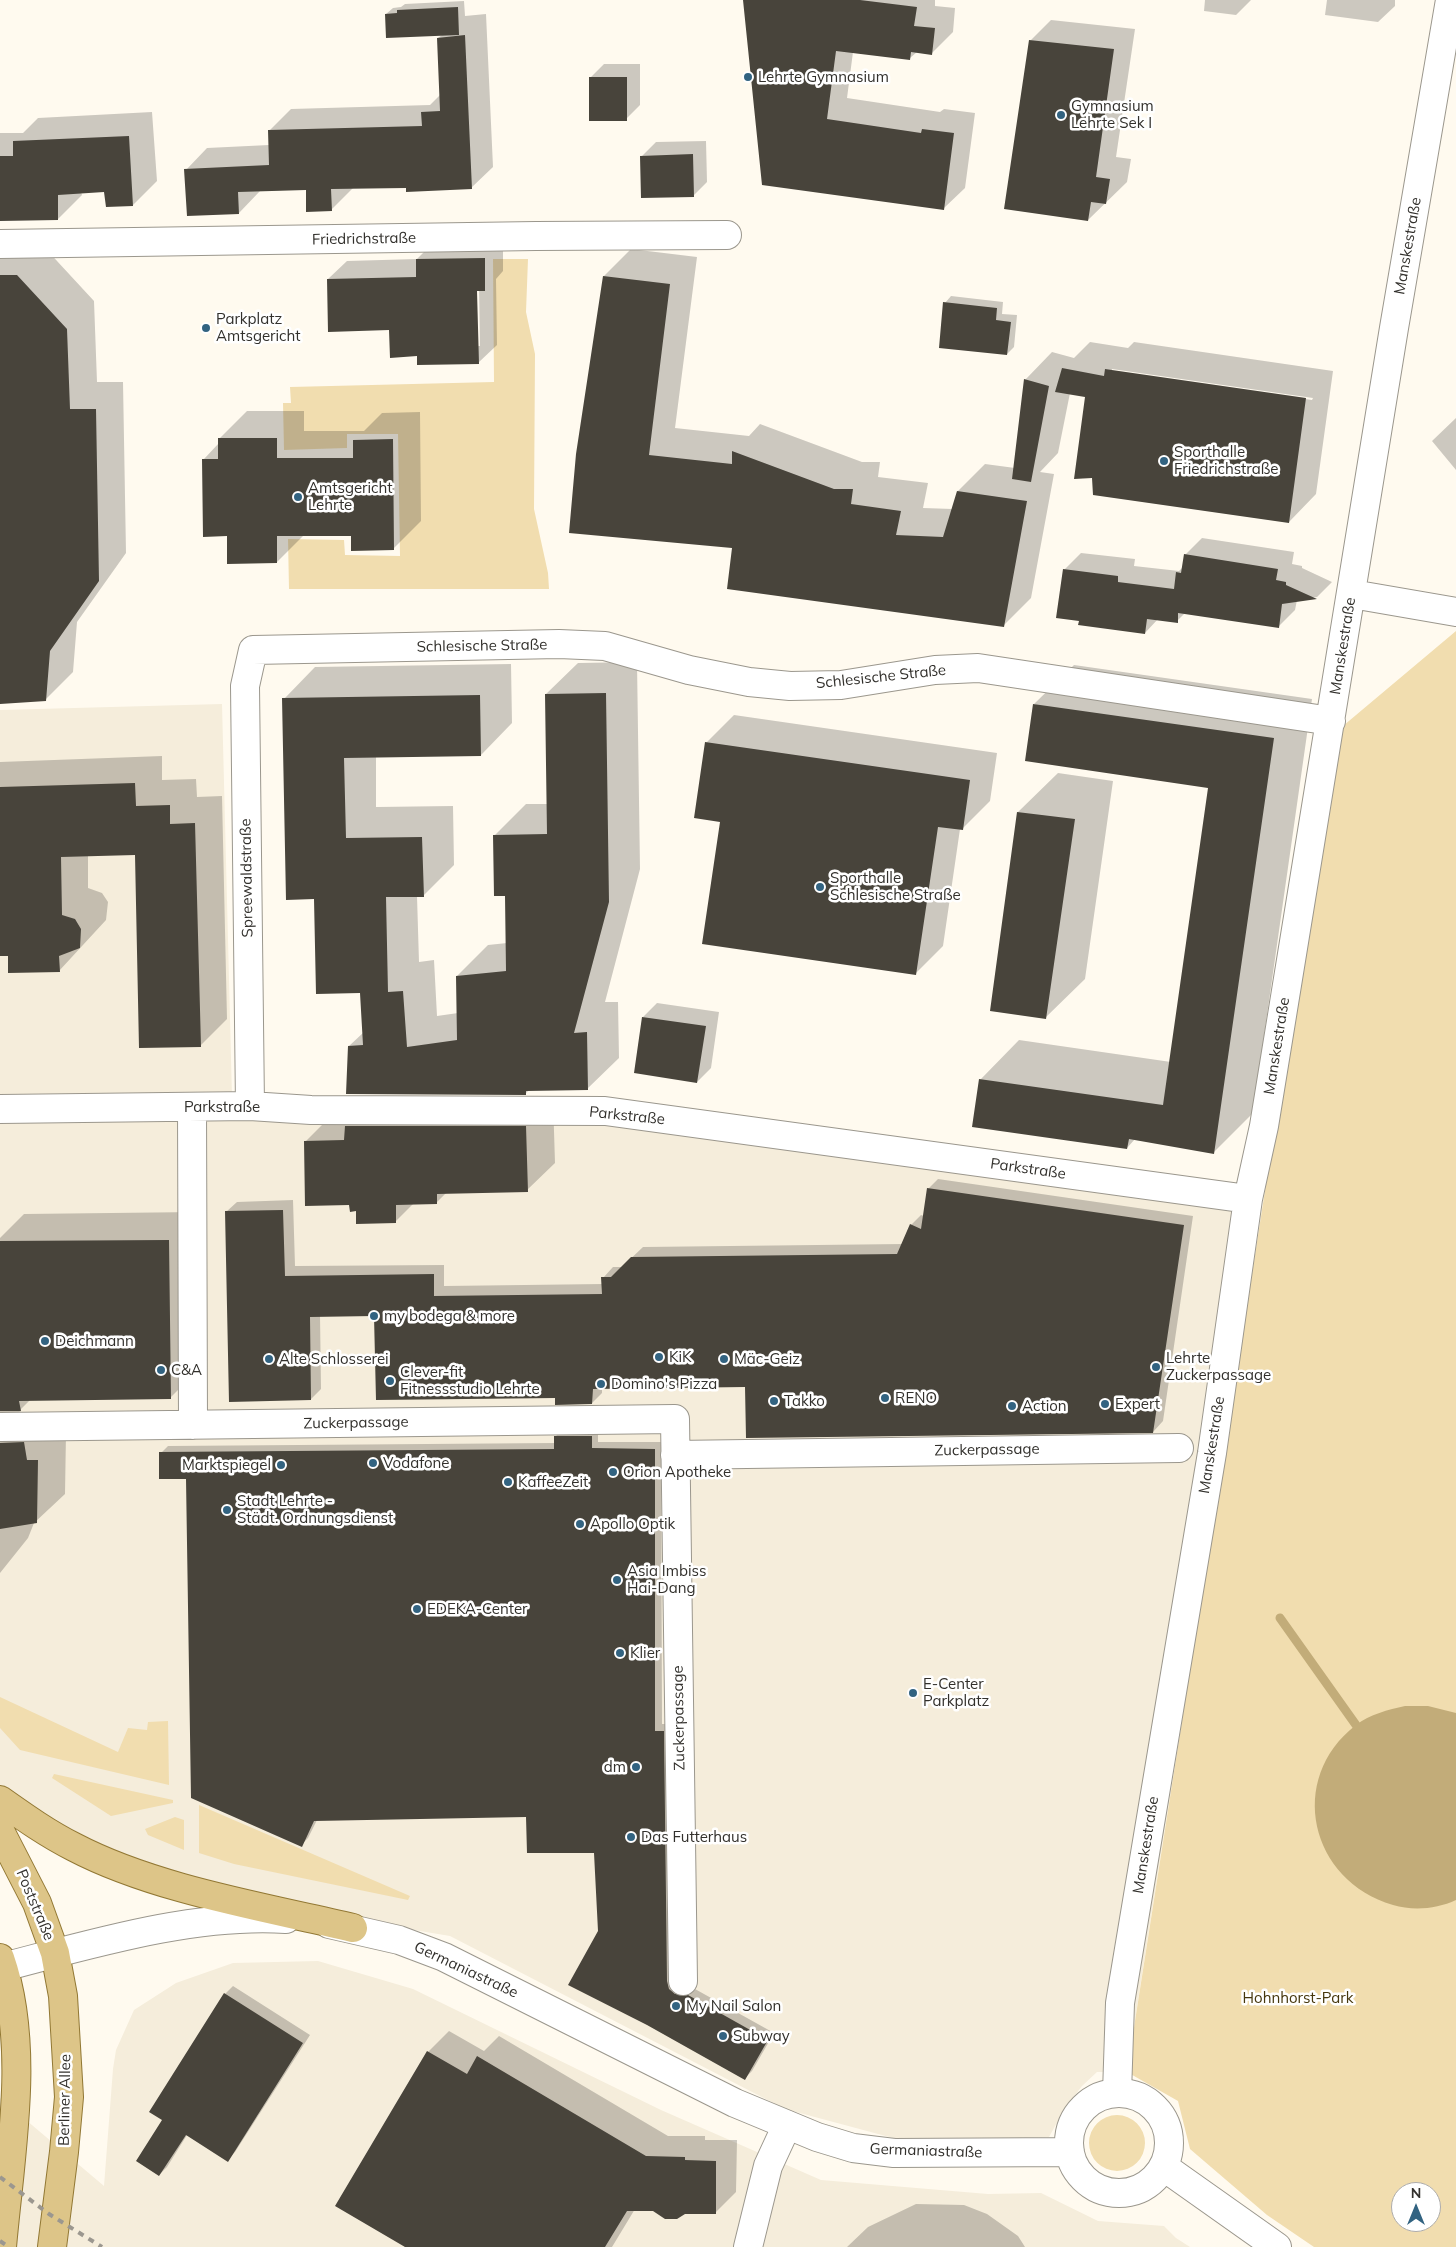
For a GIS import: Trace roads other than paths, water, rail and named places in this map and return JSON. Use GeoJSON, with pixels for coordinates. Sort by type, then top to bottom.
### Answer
{"type":"FeatureCollection","features":[{"type":"Feature","properties":{"kind":"main road"},"geometry":{"type":"LineString","coordinates":[[0,1800],[74,1847],[109,1863],[207,1894],[352,1928]]}},
{"type":"Feature","properties":{"kind":"main road","name":"Poststraße"},"geometry":{"type":"LineString","coordinates":[[0,1831],[37,1903],[55,1953]]}},
{"type":"Feature","properties":{"kind":"main road","name":"Berliner Allee"},"geometry":{"type":"LineString","coordinates":[[52,2247],[69,2096],[63,1996],[55,1953]]}},
{"type":"Feature","properties":{"kind":"main road"},"geometry":{"type":"LineString","coordinates":[[2,1963],[11,1999],[15,2047],[15,2111],[2,2247]]}},
{"type":"Feature","properties":{"kind":"street","name":"Manskestraße"},"geometry":{"type":"LineString","coordinates":[[1117,2093],[1120,2003],[1212,1453],[1248,1199],[1264,1126],[1394,328],[1450,0]]}},
{"type":"Feature","properties":{"kind":"street","name":"Friedrichstraße"},"geometry":{"type":"LineString","coordinates":[[0,244],[727,235]]}},
{"type":"Feature","properties":{"kind":"street"},"geometry":{"type":"LineString","coordinates":[[1352,594],[1456,612]]}},
{"type":"Feature","properties":{"kind":"street","name":"Schlesische Straße"},"geometry":{"type":"LineString","coordinates":[[253,650],[559,644],[605,646],[689,670],[749,682],[790,686],[841,685],[935,670],[978,668],[1331,722]]}},
{"type":"Feature","properties":{"kind":"street","name":"Spreewaldstraße"},"geometry":{"type":"LineString","coordinates":[[250,1106],[245,686],[253,650]]}},
{"type":"Feature","properties":{"kind":"street","name":"Parkstraße"},"geometry":{"type":"LineString","coordinates":[[0,1109],[250,1106],[311,1110],[605,1112],[1248,1199]]}},
{"type":"Feature","properties":{"kind":"street"},"geometry":{"type":"LineString","coordinates":[[192,1107],[193,1425]]}},
{"type":"Feature","properties":{"kind":"street","name":"Zuckerpassage"},"geometry":{"type":"LineString","coordinates":[[0,1427],[675,1419],[683,1982]]}},
{"type":"Feature","properties":{"kind":"street","name":"Zuckerpassage"},"geometry":{"type":"LineString","coordinates":[[675,1455],[1179,1448]]}},
{"type":"Feature","properties":{"kind":"street","name":"Germaniastraße"},"geometry":{"type":"LineString","coordinates":[[2,1963],[55,1953],[112,1939],[200,1923],[275,1918],[318,1922],[352,1928],[399,1940],[444,1957],[735,2103],[817,2137],[853,2148],[894,2153],[1070,2152]]}},
{"type":"Feature","properties":{"kind":"street"},"geometry":{"type":"LineString","coordinates":[[1117,2093],[1130,2093],[1146,2100],[1158,2111],[1169,2132],[1170,2148],[1164,2167],[1155,2179],[1143,2187],[1126,2193],[1112,2193],[1095,2187],[1076,2168],[1070,2152],[1070,2130],[1077,2115],[1087,2105],[1102,2096],[1117,2093]]}},
{"type":"Feature","properties":{"kind":"street"},"geometry":{"type":"LineString","coordinates":[[748,2247],[768,2166],[787,2125]]}},
{"type":"Feature","properties":{"kind":"street"},"geometry":{"type":"LineString","coordinates":[[1164,2167],[1277,2247]]}},
{"type":"Feature","properties":{"kind":"waterway"},"geometry":{"type":"LineString","coordinates":[[1280,1618],[1356,1725]]}},
{"type":"Feature","properties":{"kind":"railway"},"geometry":{"type":"LineString","coordinates":[[0,2177],[49,2214],[102,2247]]}},
{"type":"Feature","properties":{"kind":"railway"},"geometry":{"type":"LineString","coordinates":[[0,2241],[9,2247]]}},
{"type":"Feature","properties":{"kind":"place","name":"Lehrte Gymnasium"},"geometry":{"type":"Point","coordinates":[748,77]}},
{"type":"Feature","properties":{"kind":"place","name":"Gymnasium Lehrte Sek I"},"geometry":{"type":"Point","coordinates":[1061,115]}},
{"type":"Feature","properties":{"kind":"place","name":"Parkplatz Amtsgericht"},"geometry":{"type":"Point","coordinates":[206,328]}},
{"type":"Feature","properties":{"kind":"place","name":"Sporthalle Friedrichstraße"},"geometry":{"type":"Point","coordinates":[1164,461]}},
{"type":"Feature","properties":{"kind":"place","name":"Amtsgericht Lehrte"},"geometry":{"type":"Point","coordinates":[298,497]}},
{"type":"Feature","properties":{"kind":"place","name":"Sporthalle Schlesische Straße"},"geometry":{"type":"Point","coordinates":[820,887]}},
{"type":"Feature","properties":{"kind":"place","name":"my bodega & more"},"geometry":{"type":"Point","coordinates":[374,1316]}},
{"type":"Feature","properties":{"kind":"place","name":"Deichmann"},"geometry":{"type":"Point","coordinates":[45,1341]}},
{"type":"Feature","properties":{"kind":"place","name":"KiK"},"geometry":{"type":"Point","coordinates":[659,1357]}},
{"type":"Feature","properties":{"kind":"place","name":"Alte Schlosserei"},"geometry":{"type":"Point","coordinates":[269,1359]}},
{"type":"Feature","properties":{"kind":"place","name":"Mäc-Geiz"},"geometry":{"type":"Point","coordinates":[724,1359]}},
{"type":"Feature","properties":{"kind":"place","name":"Lehrte Zuckerpassage"},"geometry":{"type":"Point","coordinates":[1156,1367]}},
{"type":"Feature","properties":{"kind":"place","name":"C&A"},"geometry":{"type":"Point","coordinates":[161,1370]}},
{"type":"Feature","properties":{"kind":"place","name":"Clever-fit Fitnessstudio Lehrte"},"geometry":{"type":"Point","coordinates":[390,1381]}},
{"type":"Feature","properties":{"kind":"place","name":"Domino's Pizza"},"geometry":{"type":"Point","coordinates":[601,1384]}},
{"type":"Feature","properties":{"kind":"place","name":"RENO"},"geometry":{"type":"Point","coordinates":[885,1398]}},
{"type":"Feature","properties":{"kind":"place","name":"Takko"},"geometry":{"type":"Point","coordinates":[774,1401]}},
{"type":"Feature","properties":{"kind":"place","name":"Expert"},"geometry":{"type":"Point","coordinates":[1105,1404]}},
{"type":"Feature","properties":{"kind":"place","name":"Action"},"geometry":{"type":"Point","coordinates":[1012,1406]}},
{"type":"Feature","properties":{"kind":"place","name":"Vodafone"},"geometry":{"type":"Point","coordinates":[373,1463]}},
{"type":"Feature","properties":{"kind":"place","name":"Marktspiegel"},"geometry":{"type":"Point","coordinates":[281,1465]}},
{"type":"Feature","properties":{"kind":"place","name":"Orion Apotheke"},"geometry":{"type":"Point","coordinates":[613,1472]}},
{"type":"Feature","properties":{"kind":"place","name":"KaffeeZeit"},"geometry":{"type":"Point","coordinates":[508,1482]}},
{"type":"Feature","properties":{"kind":"place","name":"Stadt Lehrte - Städt. Ordnungsdienst"},"geometry":{"type":"Point","coordinates":[227,1510]}},
{"type":"Feature","properties":{"kind":"place","name":"Apollo Optik"},"geometry":{"type":"Point","coordinates":[580,1524]}},
{"type":"Feature","properties":{"kind":"place","name":"Asia Imbiss Hai-Dang"},"geometry":{"type":"Point","coordinates":[617,1580]}},
{"type":"Feature","properties":{"kind":"place","name":"EDEKA-Center"},"geometry":{"type":"Point","coordinates":[417,1609]}},
{"type":"Feature","properties":{"kind":"place","name":"Klier"},"geometry":{"type":"Point","coordinates":[620,1653]}},
{"type":"Feature","properties":{"kind":"place","name":"E-Center Parkplatz"},"geometry":{"type":"Point","coordinates":[913,1693]}},
{"type":"Feature","properties":{"kind":"place","name":"dm"},"geometry":{"type":"Point","coordinates":[636,1767]}},
{"type":"Feature","properties":{"kind":"place","name":"Das Futterhaus"},"geometry":{"type":"Point","coordinates":[631,1837]}},
{"type":"Feature","properties":{"kind":"place","name":"My Nail Salon"},"geometry":{"type":"Point","coordinates":[676,2006]}},
{"type":"Feature","properties":{"kind":"place","name":"Subway"},"geometry":{"type":"Point","coordinates":[723,2036]}},
{"type":"Feature","properties":{"kind":"park label","name":"Hohnhorst-Park"},"geometry":{"type":"Point","coordinates":[1298,1998]}}]}
